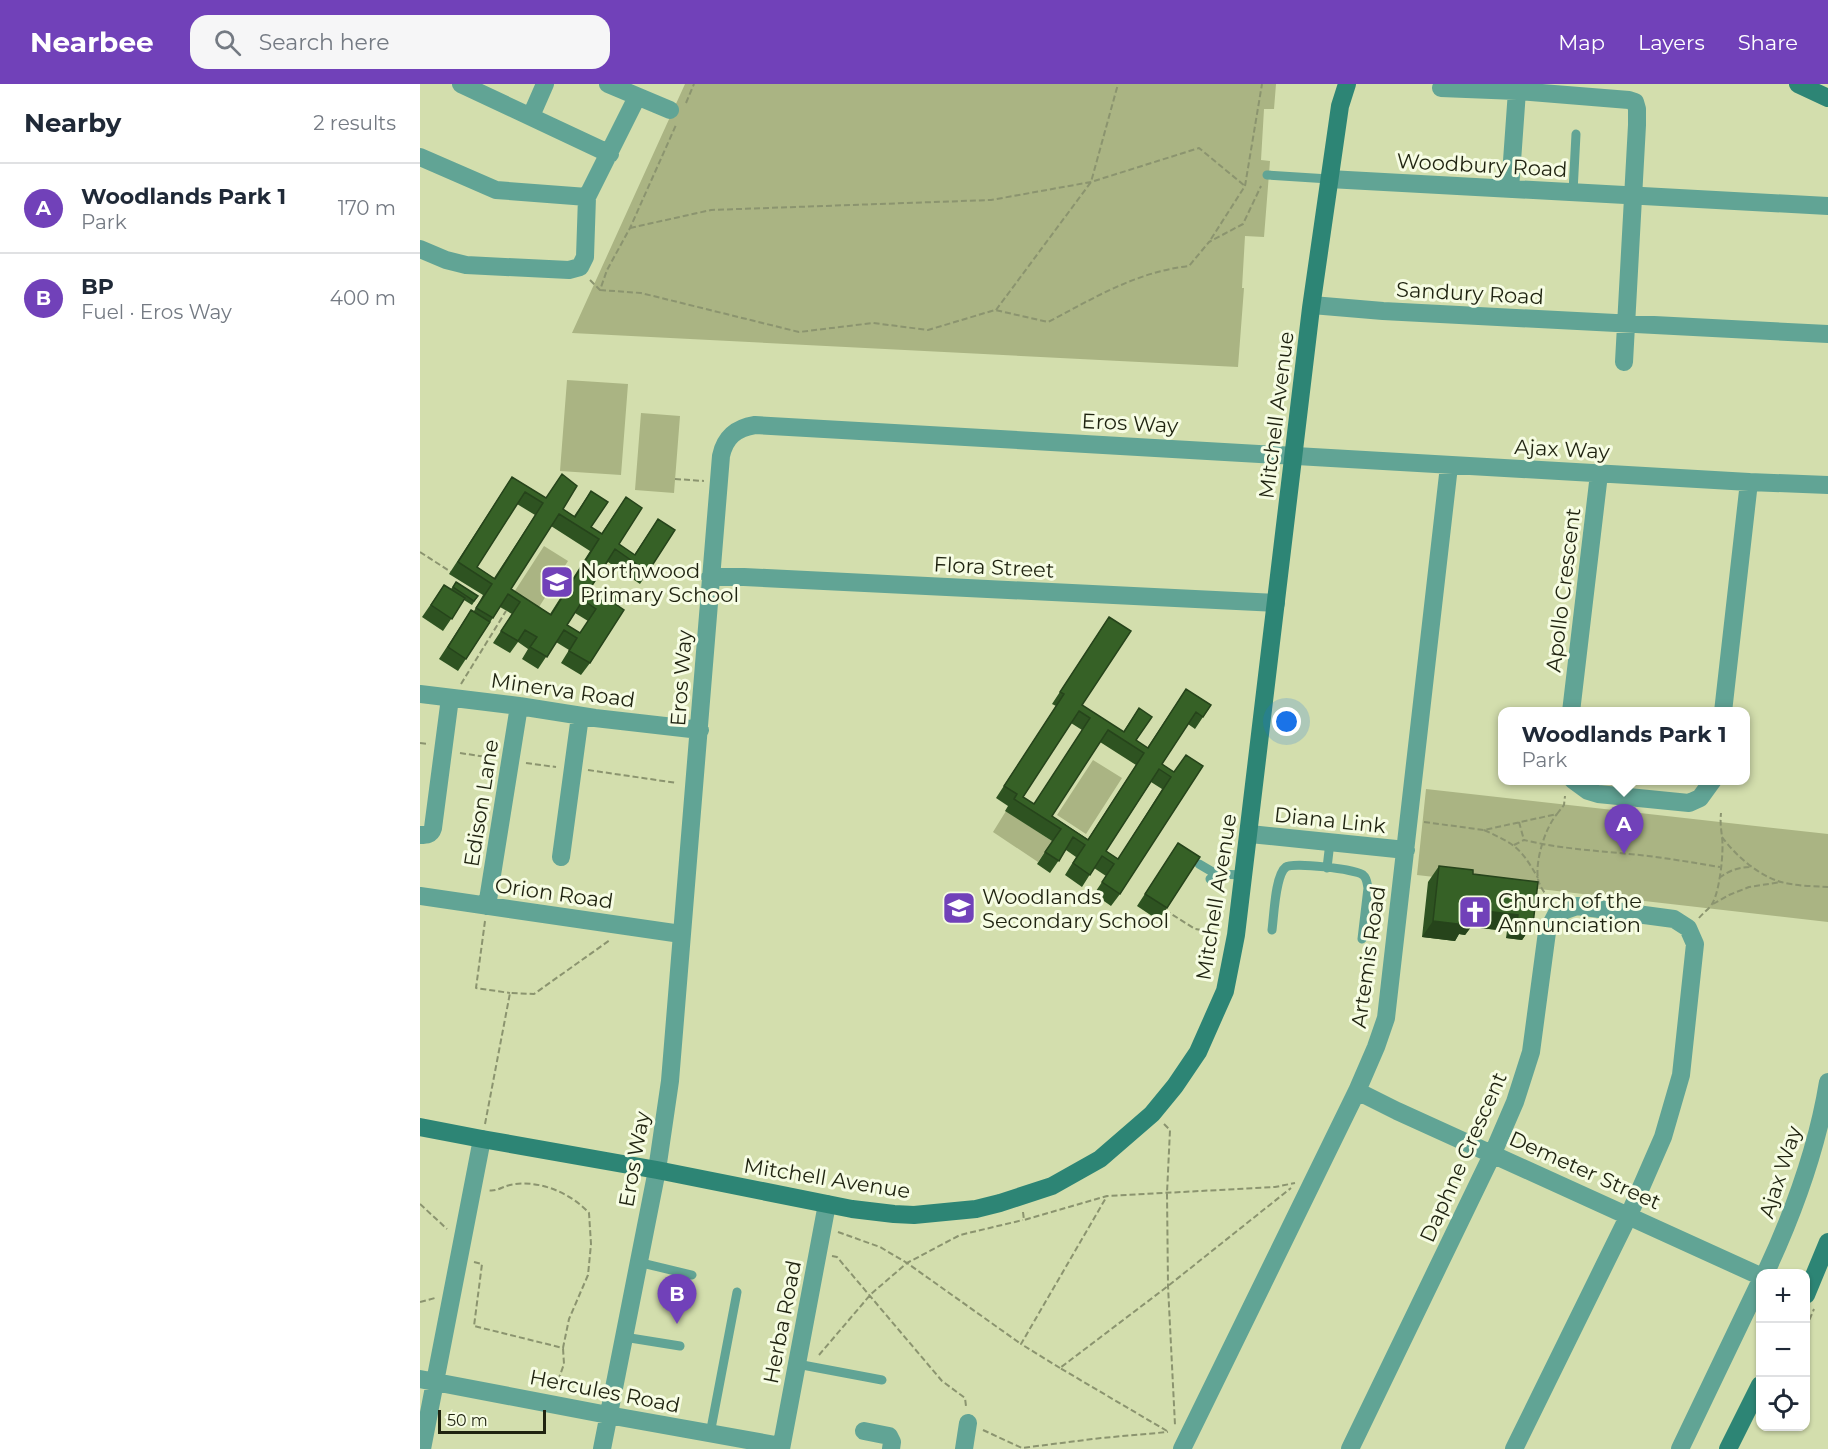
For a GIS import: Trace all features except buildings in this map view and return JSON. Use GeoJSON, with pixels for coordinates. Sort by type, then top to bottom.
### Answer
{"type":"FeatureCollection","features":[{"type":"Feature","properties":{"kind":"street"},"geometry":{"type":"LineString","coordinates":[[461,84],[610,154]]}},
{"type":"Feature","properties":{"kind":"street"},"geometry":{"type":"LineString","coordinates":[[531,116],[545,84]]}},
{"type":"Feature","properties":{"kind":"street"},"geometry":{"type":"LineString","coordinates":[[608,84],[677,113]]}},
{"type":"Feature","properties":{"kind":"street","name":"Mitchell Avenue"},"geometry":{"type":"LineString","coordinates":[[420,1127],[483,1133],[827,1204],[914,1215],[976,1209],[1052,1186],[1100,1159],[1152,1114],[1198,1052],[1225,991],[1236,935],[1250,834],[1312,305],[1340,106],[1347,84]]}},
{"type":"Feature","properties":{"kind":"street"},"geometry":{"type":"LineString","coordinates":[[1798,84],[1828,98]]}},
{"type":"Feature","properties":{"kind":"street"},"geometry":{"type":"LineString","coordinates":[[1441,88],[1517,91],[1553,88],[1635,102],[1637,125],[1624,362]]}},
{"type":"Feature","properties":{"kind":"street"},"geometry":{"type":"LineString","coordinates":[[1510,189],[1517,91]]}},
{"type":"Feature","properties":{"kind":"street"},"geometry":{"type":"LineString","coordinates":[[420,249],[446,260],[466,265],[574,269],[585,257],[587,197],[637,97]]}},
{"type":"Feature","properties":{"kind":"street"},"geometry":{"type":"LineString","coordinates":[[420,157],[496,190],[587,197]]}},
{"type":"Feature","properties":{"kind":"street","name":"Woodbury Road"},"geometry":{"type":"LineString","coordinates":[[1329,179],[1828,206]]}},
{"type":"Feature","properties":{"kind":"street","name":"Sandury Road"},"geometry":{"type":"LineString","coordinates":[[1312,305],[1383,311],[1828,334]]}},
{"type":"Feature","properties":{"kind":"street","name":"Eros Way"},"geometry":{"type":"LineString","coordinates":[[602,1449],[657,1170],[670,1081],[700,730],[710,577],[721,456],[725,442],[740,429],[755,425],[1293,456]]}},
{"type":"Feature","properties":{"kind":"street","name":"Ajax Way"},"geometry":{"type":"LineString","coordinates":[[1293,456],[1828,485]]}},
{"type":"Feature","properties":{"kind":"street","name":"Artemis Road"},"geometry":{"type":"LineString","coordinates":[[1179,1443],[1357,1091],[1386,1018],[1449,466]]}},
{"type":"Feature","properties":{"kind":"street","name":"Apollo Crescent"},"geometry":{"type":"LineString","coordinates":[[1571,707],[1599,474]]}},
{"type":"Feature","properties":{"kind":"street"},"geometry":{"type":"LineString","coordinates":[[1723,707],[1749,482]]}},
{"type":"Feature","properties":{"kind":"street","name":"Flora Street"},"geometry":{"type":"LineString","coordinates":[[710,577],[1276,603]]}},
{"type":"Feature","properties":{"kind":"street","name":"Minerva Road"},"geometry":{"type":"LineString","coordinates":[[420,694],[700,730]]}},
{"type":"Feature","properties":{"kind":"street"},"geometry":{"type":"LineString","coordinates":[[420,835],[430,833],[433,828],[454,698]]}},
{"type":"Feature","properties":{"kind":"street","name":"Edison Lane"},"geometry":{"type":"LineString","coordinates":[[487,906],[519,706]]}},
{"type":"Feature","properties":{"kind":"street"},"geometry":{"type":"LineString","coordinates":[[561,857],[591,715]]}},
{"type":"Feature","properties":{"kind":"street"},"geometry":{"type":"LineString","coordinates":[[1578,785],[1598,794],[1689,803],[1700,798],[1709,785]]}},
{"type":"Feature","properties":{"kind":"street","name":"Diana Link"},"geometry":{"type":"LineString","coordinates":[[1250,834],[1406,850]]}},
{"type":"Feature","properties":{"kind":"street","name":"Orion Road"},"geometry":{"type":"LineString","coordinates":[[420,896],[681,934]]}},
{"type":"Feature","properties":{"kind":"street","name":"Daphne Crescent"},"geometry":{"type":"LineString","coordinates":[[1350,1449],[1493,1153],[1515,1102],[1531,1052],[1547,932],[1557,913],[1577,906],[1674,919],[1688,928],[1695,944],[1681,1075],[1663,1137],[1629,1215],[1515,1449]]}},
{"type":"Feature","properties":{"kind":"street","name":"Ajax Way"},"geometry":{"type":"LineString","coordinates":[[1767,1269],[1799,1196],[1824,1109],[1828,1082]]}},
{"type":"Feature","properties":{"kind":"street","name":"Demeter Street"},"geometry":{"type":"LineString","coordinates":[[1357,1091],[1756,1274]]}},
{"type":"Feature","properties":{"kind":"street"},"geometry":{"type":"LineString","coordinates":[[422,1449],[428,1380],[462,1243],[483,1133]]}},
{"type":"Feature","properties":{"kind":"street","name":"Herba Road"},"geometry":{"type":"LineString","coordinates":[[781,1448],[804,1366],[817,1256],[827,1204]]}},
{"type":"Feature","properties":{"kind":"street"},"geometry":{"type":"LineString","coordinates":[[1810,1285],[1828,1242]]}},
{"type":"Feature","properties":{"kind":"street"},"geometry":{"type":"LineString","coordinates":[[1680,1449],[1756,1292]]}},
{"type":"Feature","properties":{"kind":"street","name":"Hercules Road"},"geometry":{"type":"LineString","coordinates":[[428,1380],[781,1448]]}},
{"type":"Feature","properties":{"kind":"street"},"geometry":{"type":"LineString","coordinates":[[1728,1449],[1756,1395]]}},
{"type":"Feature","properties":{"kind":"street"},"geometry":{"type":"LineString","coordinates":[[964,1449],[968,1423]]}},
{"type":"Feature","properties":{"kind":"street"},"geometry":{"type":"LineString","coordinates":[[864,1431],[889,1436],[892,1442],[891,1449]]}},
{"type":"Feature","properties":{"kind":"lane"},"geometry":{"type":"LineString","coordinates":[[1572,192],[1576,134]]}},
{"type":"Feature","properties":{"kind":"lane"},"geometry":{"type":"LineString","coordinates":[[1267,175],[1329,179]]}},
{"type":"Feature","properties":{"kind":"lane"},"geometry":{"type":"LineString","coordinates":[[1327,868],[1330,842]]}},
{"type":"Feature","properties":{"kind":"lane"},"geometry":{"type":"LineString","coordinates":[[1199,864],[1213,876],[1245,875]]}},
{"type":"Feature","properties":{"kind":"lane"},"geometry":{"type":"LineString","coordinates":[[1272,930],[1279,883],[1284,867],[1290,864],[1358,871],[1364,875],[1368,888],[1362,939]]}},
{"type":"Feature","properties":{"kind":"lane"},"geometry":{"type":"LineString","coordinates":[[638,1262],[692,1275]]}},
{"type":"Feature","properties":{"kind":"lane"},"geometry":{"type":"LineString","coordinates":[[710,1434],[737,1292]]}},
{"type":"Feature","properties":{"kind":"lane"},"geometry":{"type":"LineString","coordinates":[[624,1337],[680,1346]]}},
{"type":"Feature","properties":{"kind":"lane"},"geometry":{"type":"LineString","coordinates":[[804,1366],[882,1380]]}},
{"type":"Feature","properties":{"kind":"path"},"geometry":{"type":"LineString","coordinates":[[600,290],[606,270],[630,228],[677,113],[694,84]]}},
{"type":"Feature","properties":{"kind":"path"},"geometry":{"type":"LineString","coordinates":[[995,310],[1091,182],[1118,84]]}},
{"type":"Feature","properties":{"kind":"path"},"geometry":{"type":"LineString","coordinates":[[574,269],[600,290],[641,292],[799,332],[873,323],[928,330],[995,310],[1048,322],[1112,288],[1164,269],[1189,266],[1209,242],[1245,186],[1262,84]]}},
{"type":"Feature","properties":{"kind":"path"},"geometry":{"type":"LineString","coordinates":[[630,228],[711,210],[991,200],[1091,182],[1199,148],[1245,186]]}},
{"type":"Feature","properties":{"kind":"path"},"geometry":{"type":"LineString","coordinates":[[1209,242],[1243,224],[1267,175]]}},
{"type":"Feature","properties":{"kind":"path"},"geometry":{"type":"LineString","coordinates":[[675,479],[719,482]]}},
{"type":"Feature","properties":{"kind":"path"},"geometry":{"type":"LineString","coordinates":[[420,552],[451,572]]}},
{"type":"Feature","properties":{"kind":"path"},"geometry":{"type":"LineString","coordinates":[[454,698],[506,611]]}},
{"type":"Feature","properties":{"kind":"path"},"geometry":{"type":"LineString","coordinates":[[1538,878],[1542,844],[1549,823],[1561,810],[1565,799]]}},
{"type":"Feature","properties":{"kind":"path"},"geometry":{"type":"LineString","coordinates":[[1712,904],[1722,855],[1720,813]]}},
{"type":"Feature","properties":{"kind":"path"},"geometry":{"type":"LineString","coordinates":[[1484,830],[1557,814]]}},
{"type":"Feature","properties":{"kind":"path"},"geometry":{"type":"LineString","coordinates":[[1422,822],[1484,830],[1514,845],[1524,855],[1540,885]]}},
{"type":"Feature","properties":{"kind":"path"},"geometry":{"type":"LineString","coordinates":[[1519,822],[1524,840]]}},
{"type":"Feature","properties":{"kind":"path"},"geometry":{"type":"LineString","coordinates":[[1722,837],[1730,848],[1752,867],[1781,882]]}},
{"type":"Feature","properties":{"kind":"path"},"geometry":{"type":"LineString","coordinates":[[1514,845],[1524,840],[1720,867]]}},
{"type":"Feature","properties":{"kind":"path"},"geometry":{"type":"LineString","coordinates":[[1719,878],[1730,870],[1752,867]]}},
{"type":"Feature","properties":{"kind":"path"},"geometry":{"type":"LineString","coordinates":[[1706,911],[1712,904],[1749,887],[1781,882],[1828,887]]}},
{"type":"Feature","properties":{"kind":"path"},"geometry":{"type":"LineString","coordinates":[[487,906],[476,988],[510,993],[534,994],[614,938],[618,924]]}},
{"type":"Feature","properties":{"kind":"path"},"geometry":{"type":"LineString","coordinates":[[1165,910],[1195,929],[1236,935]]}},
{"type":"Feature","properties":{"kind":"path"},"geometry":{"type":"LineString","coordinates":[[483,1133],[510,993]]}},
{"type":"Feature","properties":{"kind":"path"},"geometry":{"type":"LineString","coordinates":[[1152,1114],[1170,1130],[1167,1192],[1168,1286],[1175,1425]]}},
{"type":"Feature","properties":{"kind":"path"},"geometry":{"type":"LineString","coordinates":[[804,1366],[816,1359],[871,1294],[907,1263],[960,1235],[1024,1220],[1107,1196],[1275,1187],[1298,1183],[1060,1368]]}},
{"type":"Feature","properties":{"kind":"path"},"geometry":{"type":"LineString","coordinates":[[473,1187],[494,1192],[507,1185],[542,1186],[572,1198],[588,1212],[591,1244],[588,1275],[569,1319],[563,1348],[564,1364],[554,1396]]}},
{"type":"Feature","properties":{"kind":"path"},"geometry":{"type":"LineString","coordinates":[[1022,1344],[1107,1196]]}},
{"type":"Feature","properties":{"kind":"path"},"geometry":{"type":"LineString","coordinates":[[1020,1197],[1024,1220]]}},
{"type":"Feature","properties":{"kind":"path"},"geometry":{"type":"LineString","coordinates":[[420,1204],[462,1243],[467,1260],[482,1264],[474,1326],[563,1348]]}},
{"type":"Feature","properties":{"kind":"path"},"geometry":{"type":"LineString","coordinates":[[823,1227],[880,1247],[907,1263],[1022,1344],[1168,1432],[1179,1443]]}},
{"type":"Feature","properties":{"kind":"path"},"geometry":{"type":"LineString","coordinates":[[817,1256],[837,1257],[871,1294],[942,1381],[965,1398],[968,1423],[1022,1448],[1101,1437],[1168,1432]]}},
{"type":"Feature","properties":{"kind":"green space"},"geometry":{"type":"Polygon","coordinates":[[[685,84],[1276,84],[1274,109],[1264,109],[1261,160],[1270,161],[1264,237],[1245,236],[1238,367],[572,333],[685,84]]]}},
{"type":"Feature","properties":{"kind":"green space"},"geometry":{"type":"Polygon","coordinates":[[[567,380],[628,384],[621,475],[560,471],[567,380]]]}},
{"type":"Feature","properties":{"kind":"green space"},"geometry":{"type":"Polygon","coordinates":[[[641,413],[680,416],[674,493],[635,490],[641,413]]]}},
{"type":"Feature","properties":{"kind":"green space"},"geometry":{"type":"Polygon","coordinates":[[[544,546],[568,561],[534,615],[509,600],[544,546]]]}},
{"type":"Feature","properties":{"kind":"green space"},"geometry":{"type":"Polygon","coordinates":[[[1093,760],[1122,778],[1086,834],[1057,815],[1093,760]]]}},
{"type":"Feature","properties":{"kind":"green space"},"geometry":{"type":"Polygon","coordinates":[[[1426,789],[1828,834],[1828,922],[1417,875],[1426,789]]]}},
{"type":"Feature","properties":{"kind":"green space"},"geometry":{"type":"Polygon","coordinates":[[[1006,811],[1052,841],[1038,862],[993,832],[1006,811]]]}},
{"type":"Feature","properties":{"kind":"place","name":"Northwood Primary School"},"geometry":{"type":"Point","coordinates":[557,582]}},
{"type":"Feature","properties":{"kind":"place","name":"Woodlands Park 1"},"geometry":{"type":"Point","coordinates":[1624,854]}},
{"type":"Feature","properties":{"kind":"place","name":"Woodlands Secondary School"},"geometry":{"type":"Point","coordinates":[959,908]}},
{"type":"Feature","properties":{"kind":"place","name":"Church of the Annunciation"},"geometry":{"type":"Point","coordinates":[1475,912]}},
{"type":"Feature","properties":{"kind":"place","name":"BP"},"geometry":{"type":"Point","coordinates":[677,1324]}}]}
